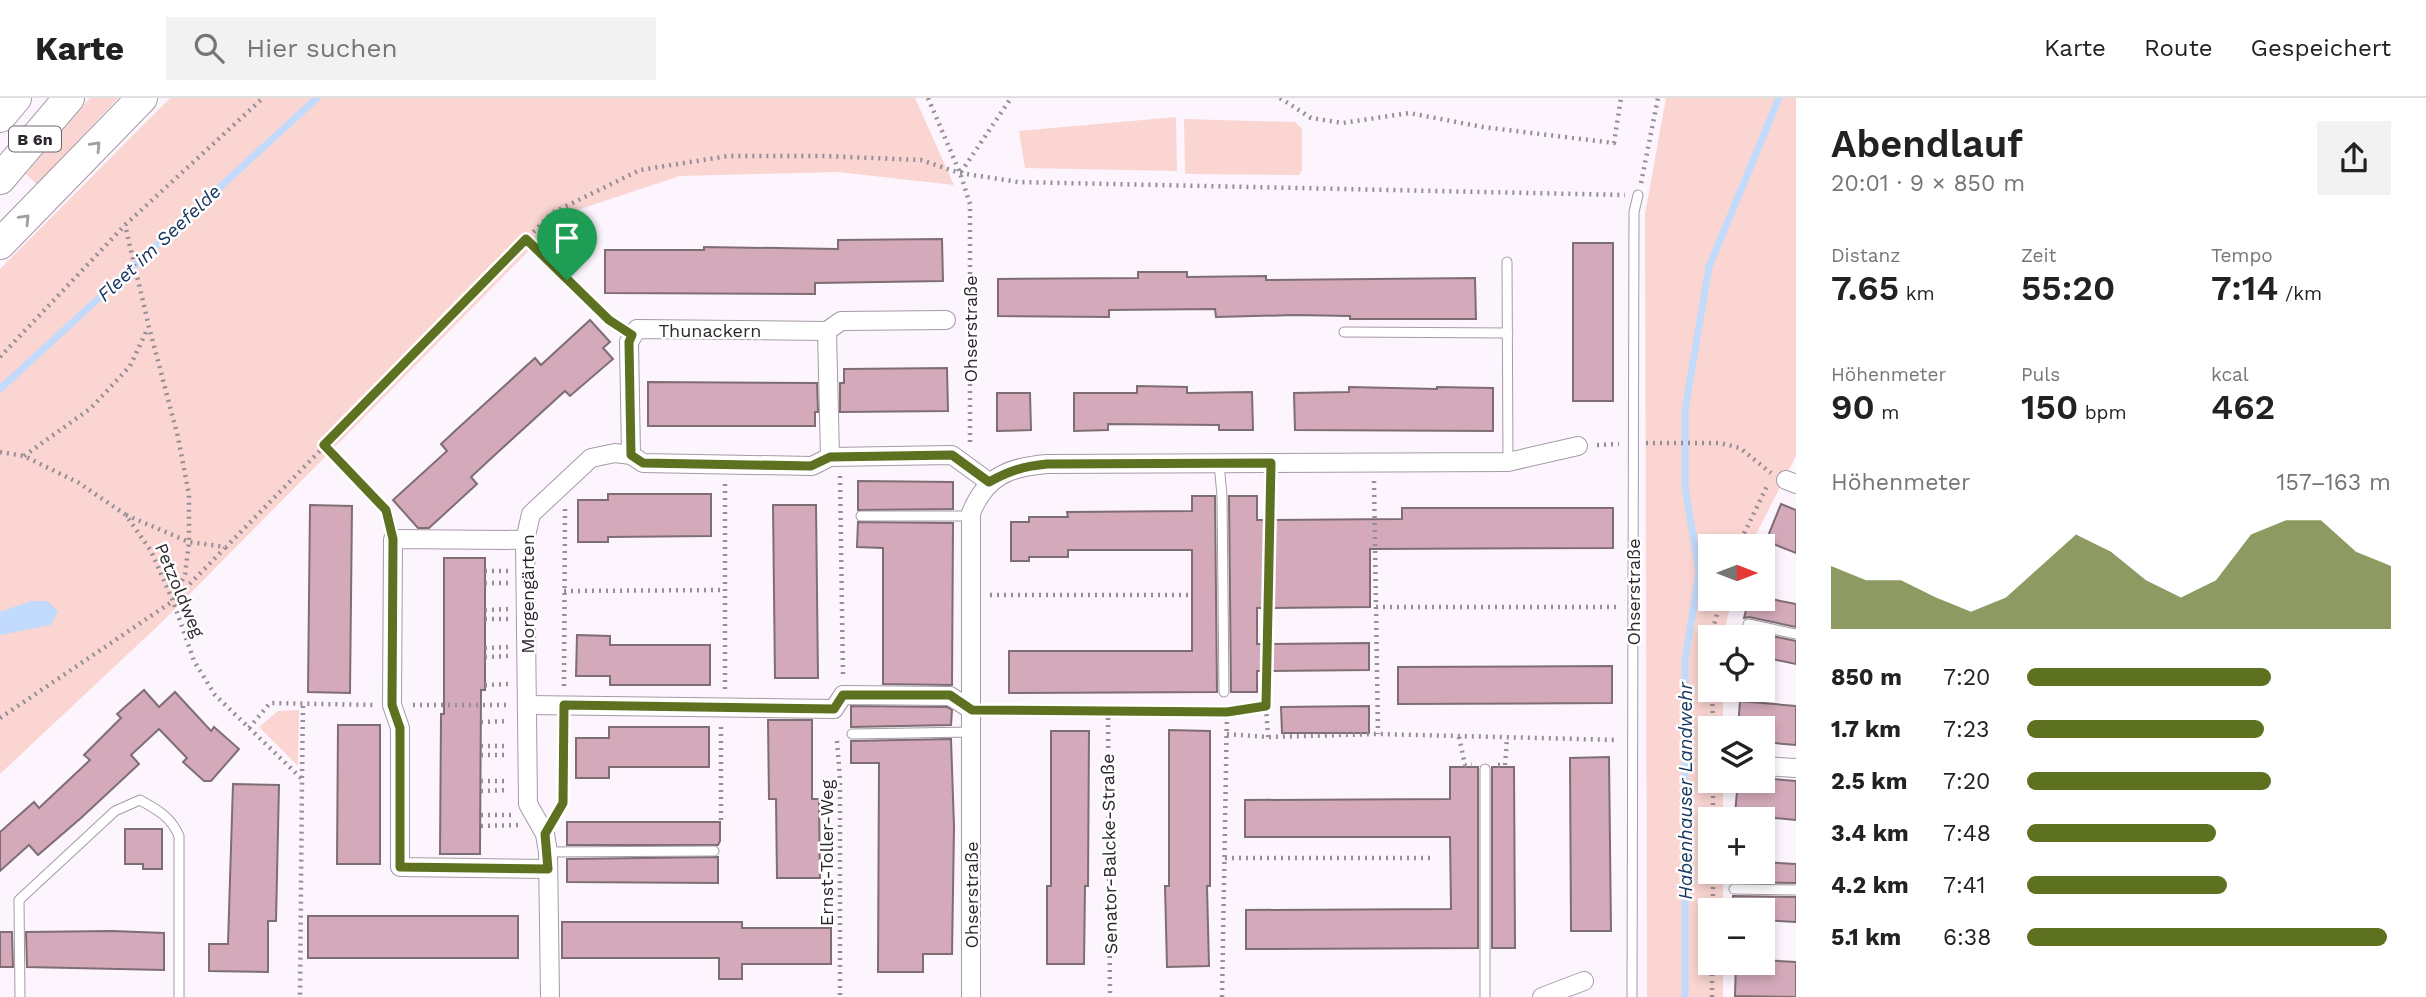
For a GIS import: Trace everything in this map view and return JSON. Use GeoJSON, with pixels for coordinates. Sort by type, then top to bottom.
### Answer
{"type":"FeatureCollection","features":[{"type":"Feature","properties":{"kind":"highway","name":"B 6n"},"geometry":{"type":"LineString","coordinates":[[0,117],[16,98]]}},
{"type":"Feature","properties":{"kind":"highway","name":"B 6n"},"geometry":{"type":"LineString","coordinates":[[0,179],[69,98]]}},
{"type":"Feature","properties":{"kind":"highway"},"geometry":{"type":"LineString","coordinates":[[0,244],[142,98]]}},
{"type":"Feature","properties":{"kind":"street","name":"Thunackern"},"geometry":{"type":"LineString","coordinates":[[632,335],[637,330],[827,331],[841,321],[946,320]]}},
{"type":"Feature","properties":{"kind":"street"},"geometry":{"type":"LineString","coordinates":[[827,331],[835,457]]}},
{"type":"Feature","properties":{"kind":"street"},"geometry":{"type":"LineString","coordinates":[[631,455],[629,342],[632,335]]}},
{"type":"Feature","properties":{"kind":"street"},"geometry":{"type":"LineString","coordinates":[[989,482],[1024,466],[1508,462],[1578,446]]}},
{"type":"Feature","properties":{"kind":"street","name":"Morgengärten"},"geometry":{"type":"LineString","coordinates":[[550,997],[548,861],[540,825],[528,804],[525,540],[531,514],[594,457],[615,453],[631,455],[643,463],[811,466],[835,457],[952,455],[989,482]]}},
{"type":"Feature","properties":{"kind":"street","name":"Ohserstraße"},"geometry":{"type":"LineString","coordinates":[[971,997],[971,516],[976,499],[989,482]]}},
{"type":"Feature","properties":{"kind":"street"},"geometry":{"type":"LineString","coordinates":[[525,540],[393,539],[392,705],[400,728],[400,867],[548,861]]}},
{"type":"Feature","properties":{"kind":"street"},"geometry":{"type":"LineString","coordinates":[[528,713],[564,705],[723,707],[950,695],[972,710]]}},
{"type":"Feature","properties":{"kind":"street"},"geometry":{"type":"LineString","coordinates":[[1775,767],[1796,768]]}},
{"type":"Feature","properties":{"kind":"street"},"geometry":{"type":"LineString","coordinates":[[1542,997],[1584,981]]}},
{"type":"Feature","properties":{"kind":"lane","name":"Ohserstraße"},"geometry":{"type":"LineString","coordinates":[[1632,997],[1634,212],[1638,195]]}},
{"type":"Feature","properties":{"kind":"lane"},"geometry":{"type":"LineString","coordinates":[[1507,262],[1508,462]]}},
{"type":"Feature","properties":{"kind":"lane"},"geometry":{"type":"LineString","coordinates":[[1344,332],[1508,333]]}},
{"type":"Feature","properties":{"kind":"lane"},"geometry":{"type":"LineString","coordinates":[[1219,463],[1222,496],[1224,692]]}},
{"type":"Feature","properties":{"kind":"lane"},"geometry":{"type":"LineString","coordinates":[[861,516],[971,516]]}},
{"type":"Feature","properties":{"kind":"lane"},"geometry":{"type":"LineString","coordinates":[[1748,624],[1796,634]]}},
{"type":"Feature","properties":{"kind":"lane"},"geometry":{"type":"LineString","coordinates":[[852,734],[971,732]]}},
{"type":"Feature","properties":{"kind":"lane"},"geometry":{"type":"LineString","coordinates":[[1485,769],[1485,997]]}},
{"type":"Feature","properties":{"kind":"lane"},"geometry":{"type":"LineString","coordinates":[[20,997],[19,900],[116,811],[140,800],[173,821],[179,836],[178,997]]}},
{"type":"Feature","properties":{"kind":"lane"},"geometry":{"type":"LineString","coordinates":[[548,861],[714,851]]}},
{"type":"Feature","properties":{"kind":"lane"},"geometry":{"type":"LineString","coordinates":[[1734,889],[1796,890]]}},
{"type":"Feature","properties":{"kind":"path"},"geometry":{"type":"LineString","coordinates":[[0,358],[125,225],[263,98]]}},
{"type":"Feature","properties":{"kind":"path","name":"Ohserstraße"},"geometry":{"type":"LineString","coordinates":[[929,98],[970,204],[969,440],[989,482]]}},
{"type":"Feature","properties":{"kind":"path"},"geometry":{"type":"LineString","coordinates":[[960,173],[1011,98]]}},
{"type":"Feature","properties":{"kind":"path"},"geometry":{"type":"LineString","coordinates":[[1280,98],[1311,118],[1343,123],[1409,113],[1483,127],[1614,143],[1621,98]]}},
{"type":"Feature","properties":{"kind":"path"},"geometry":{"type":"LineString","coordinates":[[0,719],[173,601],[552,213],[640,170],[728,156],[824,156],[921,160],[960,173],[1018,182],[1638,195],[1658,98]]}},
{"type":"Feature","properties":{"kind":"path"},"geometry":{"type":"LineString","coordinates":[[125,225],[178,436],[189,495],[189,542],[185,574],[173,601]]}},
{"type":"Feature","properties":{"kind":"path"},"geometry":{"type":"LineString","coordinates":[[526,239],[609,320],[632,335]]}},
{"type":"Feature","properties":{"kind":"path"},"geometry":{"type":"LineString","coordinates":[[24,456],[91,408],[130,366],[149,327]]}},
{"type":"Feature","properties":{"kind":"path"},"geometry":{"type":"LineString","coordinates":[[1578,446],[1634,443]]}},
{"type":"Feature","properties":{"kind":"path"},"geometry":{"type":"LineString","coordinates":[[1670,443],[1720,443],[1740,449],[1785,479],[1746,534]]}},
{"type":"Feature","properties":{"kind":"path"},"geometry":{"type":"LineString","coordinates":[[324,445],[386,510],[393,539]]}},
{"type":"Feature","properties":{"kind":"path","name":"Petzoldweg"},"geometry":{"type":"LineString","coordinates":[[1,452],[24,456],[79,483],[126,515],[151,551],[173,601],[194,661],[215,695],[302,779]]}},
{"type":"Feature","properties":{"kind":"path","name":"Ernst-Toller-Weg"},"geometry":{"type":"LineString","coordinates":[[835,457],[840,997]]}},
{"type":"Feature","properties":{"kind":"path"},"geometry":{"type":"LineString","coordinates":[[1268,737],[1266,706],[1271,463]]}},
{"type":"Feature","properties":{"kind":"path"},"geometry":{"type":"LineString","coordinates":[[1373,463],[1378,734]]}},
{"type":"Feature","properties":{"kind":"path"},"geometry":{"type":"LineString","coordinates":[[721,821],[725,464]]}},
{"type":"Feature","properties":{"kind":"path"},"geometry":{"type":"LineString","coordinates":[[481,826],[540,825],[563,803],[565,504],[554,491]]}},
{"type":"Feature","properties":{"kind":"path"},"geometry":{"type":"LineString","coordinates":[[126,515],[189,542],[226,547]]}},
{"type":"Feature","properties":{"kind":"path"},"geometry":{"type":"LineString","coordinates":[[564,591],[725,590]]}},
{"type":"Feature","properties":{"kind":"path"},"geometry":{"type":"LineString","coordinates":[[971,595],[1188,595]]}},
{"type":"Feature","properties":{"kind":"path"},"geometry":{"type":"LineString","coordinates":[[1376,607],[1633,607]]}},
{"type":"Feature","properties":{"kind":"path"},"geometry":{"type":"LineString","coordinates":[[300,997],[303,703]]}},
{"type":"Feature","properties":{"kind":"path"},"geometry":{"type":"LineString","coordinates":[[972,710],[1227,712],[1266,706]]}},
{"type":"Feature","properties":{"kind":"path","name":"Senator-Balcke-Straße"},"geometry":{"type":"LineString","coordinates":[[1108,711],[1110,997]]}},
{"type":"Feature","properties":{"kind":"path"},"geometry":{"type":"LineString","coordinates":[[1222,997],[1227,712]]}},
{"type":"Feature","properties":{"kind":"path"},"geometry":{"type":"LineString","coordinates":[[481,722],[528,713]]}},
{"type":"Feature","properties":{"kind":"path"},"geometry":{"type":"LineString","coordinates":[[1227,734],[1268,737],[1378,734],[1632,741]]}},
{"type":"Feature","properties":{"kind":"path"},"geometry":{"type":"LineString","coordinates":[[481,746],[528,750]]}},
{"type":"Feature","properties":{"kind":"path"},"geometry":{"type":"LineString","coordinates":[[481,755],[528,750]]}},
{"type":"Feature","properties":{"kind":"path"},"geometry":{"type":"LineString","coordinates":[[481,781],[528,785]]}},
{"type":"Feature","properties":{"kind":"path"},"geometry":{"type":"LineString","coordinates":[[481,790],[528,785]]}},
{"type":"Feature","properties":{"kind":"path"},"geometry":{"type":"LineString","coordinates":[[481,815],[540,825]]}},
{"type":"Feature","properties":{"kind":"path"},"geometry":{"type":"LineString","coordinates":[[1225,858],[1431,858]]}},
{"type":"Feature","properties":{"kind":"path"},"geometry":{"type":"LineString","coordinates":[[1712,975],[1712,997]]}},
{"type":"Feature","properties":{"kind":"shaded area"},"geometry":{"type":"Polygon","coordinates":[[[90,98],[118,98],[37,185],[26,174],[90,98]]]}},
{"type":"Feature","properties":{"kind":"shaded area"},"geometry":{"type":"Polygon","coordinates":[[[170,98],[915,98],[954,185],[838,172],[680,176],[565,214],[161,623],[0,774],[0,269],[170,98]]]}},
{"type":"Feature","properties":{"kind":"shaded area"},"geometry":{"type":"Polygon","coordinates":[[[1666,98],[1796,98],[1796,456],[1756,534],[1698,534],[1698,611],[1729,611],[1726,625],[1698,625],[1698,702],[1723,702],[1723,716],[1698,716],[1698,793],[1723,793],[1723,807],[1698,807],[1698,884],[1723,884],[1723,898],[1698,898],[1698,975],[1723,975],[1723,997],[1647,997],[1645,214],[1666,98]]]}},
{"type":"Feature","properties":{"kind":"shaded area"},"geometry":{"type":"Polygon","coordinates":[[[1176,117],[1177,171],[1025,168],[1019,131],[1176,117]]]}},
{"type":"Feature","properties":{"kind":"shaded area"},"geometry":{"type":"Polygon","coordinates":[[[1184,119],[1295,122],[1302,129],[1302,171],[1299,175],[1185,174],[1184,119]]]}},
{"type":"Feature","properties":{"kind":"shaded area"},"geometry":{"type":"Polygon","coordinates":[[[299,710],[298,766],[259,727],[278,711],[299,710]]]}},
{"type":"Feature","properties":{"kind":"water"},"geometry":{"type":"Polygon","coordinates":[[[31,601],[48,601],[58,612],[51,625],[0,635],[0,612],[31,601]]]}},
{"type":"Feature","properties":{"kind":"building"},"geometry":{"type":"Polygon","coordinates":[[[942,239],[943,281],[815,283],[815,294],[605,293],[605,250],[704,250],[704,247],[838,249],[838,240],[942,239]]]}},
{"type":"Feature","properties":{"kind":"building"},"geometry":{"type":"Polygon","coordinates":[[[1573,243],[1613,243],[1613,401],[1573,401],[1573,243]]]}},
{"type":"Feature","properties":{"kind":"building"},"geometry":{"type":"Polygon","coordinates":[[[1138,272],[1187,272],[1187,277],[1266,276],[1266,280],[1475,278],[1476,319],[1350,319],[1350,316],[1295,315],[1216,317],[1215,309],[1109,310],[1109,317],[998,316],[998,279],[1138,278],[1138,272]]]}},
{"type":"Feature","properties":{"kind":"building"},"geometry":{"type":"Polygon","coordinates":[[[590,320],[610,342],[603,348],[613,359],[570,396],[565,391],[471,477],[477,484],[429,528],[418,528],[393,500],[447,451],[441,444],[456,430],[535,358],[541,365],[590,320]]]}},
{"type":"Feature","properties":{"kind":"building"},"geometry":{"type":"Polygon","coordinates":[[[947,368],[948,411],[840,412],[840,383],[844,383],[844,369],[947,368]]]}},
{"type":"Feature","properties":{"kind":"building"},"geometry":{"type":"Polygon","coordinates":[[[648,382],[817,383],[818,412],[815,412],[815,426],[648,426],[648,382]]]}},
{"type":"Feature","properties":{"kind":"building"},"geometry":{"type":"Polygon","coordinates":[[[1137,386],[1187,387],[1187,393],[1252,392],[1253,430],[1219,430],[1219,425],[1108,424],[1108,430],[1074,431],[1074,393],[1137,393],[1137,386]]]}},
{"type":"Feature","properties":{"kind":"building"},"geometry":{"type":"Polygon","coordinates":[[[1349,387],[1493,388],[1493,431],[1295,430],[1294,393],[1349,392],[1349,387]]]}},
{"type":"Feature","properties":{"kind":"building"},"geometry":{"type":"Polygon","coordinates":[[[997,393],[1030,393],[1031,430],[997,431],[997,393]]]}},
{"type":"Feature","properties":{"kind":"building"},"geometry":{"type":"Polygon","coordinates":[[[858,481],[953,482],[953,509],[858,510],[858,481]]]}},
{"type":"Feature","properties":{"kind":"building"},"geometry":{"type":"Polygon","coordinates":[[[608,494],[711,494],[711,536],[608,537],[608,542],[578,542],[578,500],[608,500],[608,494]]]}},
{"type":"Feature","properties":{"kind":"building"},"geometry":{"type":"Polygon","coordinates":[[[1192,496],[1215,496],[1217,692],[1009,693],[1009,651],[1192,651],[1192,550],[1068,550],[1068,557],[1029,557],[1029,561],[1011,561],[1011,522],[1029,522],[1029,517],[1068,517],[1067,512],[1192,511],[1192,496]]]}},
{"type":"Feature","properties":{"kind":"building"},"geometry":{"type":"Polygon","coordinates":[[[1229,496],[1257,496],[1257,520],[1402,519],[1402,508],[1613,508],[1613,548],[1370,549],[1370,607],[1257,608],[1257,644],[1369,643],[1369,670],[1257,671],[1257,692],[1231,692],[1229,496]]]}},
{"type":"Feature","properties":{"kind":"building"},"geometry":{"type":"Polygon","coordinates":[[[1781,504],[1796,510],[1796,553],[1775,545],[1775,534],[1769,534],[1781,504]]]}},
{"type":"Feature","properties":{"kind":"building"},"geometry":{"type":"Polygon","coordinates":[[[310,505],[352,506],[350,693],[308,692],[310,505]]]}},
{"type":"Feature","properties":{"kind":"building"},"geometry":{"type":"Polygon","coordinates":[[[773,505],[816,505],[818,678],[775,678],[773,505]]]}},
{"type":"Feature","properties":{"kind":"building"},"geometry":{"type":"Polygon","coordinates":[[[858,522],[953,523],[952,685],[883,684],[883,548],[857,547],[858,522]]]}},
{"type":"Feature","properties":{"kind":"building"},"geometry":{"type":"Polygon","coordinates":[[[444,558],[485,558],[485,690],[481,690],[480,854],[440,854],[441,714],[444,714],[444,558]]]}},
{"type":"Feature","properties":{"kind":"building"},"geometry":{"type":"Polygon","coordinates":[[[1775,600],[1796,604],[1796,627],[1744,618],[1746,611],[1775,611],[1775,600]]]}},
{"type":"Feature","properties":{"kind":"building"},"geometry":{"type":"Polygon","coordinates":[[[577,635],[610,636],[610,645],[710,645],[710,685],[610,685],[610,676],[576,676],[577,635]]]}},
{"type":"Feature","properties":{"kind":"building"},"geometry":{"type":"Polygon","coordinates":[[[1775,637],[1796,641],[1796,664],[1775,660],[1775,637]]]}},
{"type":"Feature","properties":{"kind":"building"},"geometry":{"type":"Polygon","coordinates":[[[1612,666],[1612,703],[1398,704],[1398,667],[1612,666]]]}},
{"type":"Feature","properties":{"kind":"building"},"geometry":{"type":"Polygon","coordinates":[[[144,690],[159,707],[175,692],[211,731],[214,727],[239,749],[211,781],[204,781],[183,762],[187,758],[159,729],[131,755],[139,764],[81,818],[38,855],[29,845],[0,871],[0,832],[34,802],[39,808],[90,760],[84,755],[121,718],[117,714],[144,690]]]}},
{"type":"Feature","properties":{"kind":"building"},"geometry":{"type":"Polygon","coordinates":[[[1740,702],[1796,706],[1796,745],[1775,743],[1775,716],[1739,716],[1740,702]]]}},
{"type":"Feature","properties":{"kind":"building"},"geometry":{"type":"Polygon","coordinates":[[[851,706],[947,707],[952,710],[951,725],[851,727],[851,706]]]}},
{"type":"Feature","properties":{"kind":"building"},"geometry":{"type":"Polygon","coordinates":[[[1369,706],[1369,733],[1282,733],[1281,707],[1369,706]]]}},
{"type":"Feature","properties":{"kind":"building"},"geometry":{"type":"Polygon","coordinates":[[[768,720],[812,720],[812,799],[819,799],[820,878],[777,878],[776,799],[769,799],[768,720]]]}},
{"type":"Feature","properties":{"kind":"building"},"geometry":{"type":"Polygon","coordinates":[[[338,725],[380,725],[380,864],[337,864],[338,725]]]}},
{"type":"Feature","properties":{"kind":"building"},"geometry":{"type":"Polygon","coordinates":[[[609,727],[709,727],[709,767],[609,767],[609,778],[576,778],[576,738],[609,738],[609,727]]]}},
{"type":"Feature","properties":{"kind":"building"},"geometry":{"type":"Polygon","coordinates":[[[1169,730],[1210,731],[1210,886],[1207,886],[1209,966],[1167,967],[1165,886],[1169,886],[1169,730]]]}},
{"type":"Feature","properties":{"kind":"building"},"geometry":{"type":"Polygon","coordinates":[[[1051,731],[1089,731],[1088,886],[1085,886],[1084,964],[1047,964],[1047,886],[1051,886],[1051,731]]]}},
{"type":"Feature","properties":{"kind":"building"},"geometry":{"type":"Polygon","coordinates":[[[951,739],[954,827],[952,954],[923,954],[923,972],[878,972],[879,763],[851,763],[851,741],[951,739]]]}},
{"type":"Feature","properties":{"kind":"building"},"geometry":{"type":"Polygon","coordinates":[[[1609,757],[1611,931],[1571,931],[1570,758],[1609,757]]]}},
{"type":"Feature","properties":{"kind":"building"},"geometry":{"type":"Polygon","coordinates":[[[1450,767],[1478,767],[1478,948],[1246,949],[1246,910],[1451,909],[1450,837],[1245,837],[1245,800],[1450,799],[1450,767]]]}},
{"type":"Feature","properties":{"kind":"building"},"geometry":{"type":"Polygon","coordinates":[[[1492,767],[1514,767],[1515,948],[1492,948],[1492,767]]]}},
{"type":"Feature","properties":{"kind":"building"},"geometry":{"type":"Polygon","coordinates":[[[1775,779],[1796,781],[1796,820],[1775,818],[1775,807],[1736,807],[1737,793],[1775,793],[1775,779]]]}},
{"type":"Feature","properties":{"kind":"building"},"geometry":{"type":"Polygon","coordinates":[[[233,784],[279,785],[276,921],[268,921],[268,972],[209,971],[209,944],[228,944],[233,784]]]}},
{"type":"Feature","properties":{"kind":"building"},"geometry":{"type":"Polygon","coordinates":[[[567,822],[720,822],[720,841],[718,845],[567,845],[567,822]]]}},
{"type":"Feature","properties":{"kind":"building"},"geometry":{"type":"Polygon","coordinates":[[[125,829],[162,829],[162,869],[143,869],[143,864],[125,864],[125,829]]]}},
{"type":"Feature","properties":{"kind":"building"},"geometry":{"type":"Polygon","coordinates":[[[718,857],[718,883],[567,882],[567,859],[718,857]]]}},
{"type":"Feature","properties":{"kind":"building"},"geometry":{"type":"Polygon","coordinates":[[[1775,863],[1796,864],[1796,883],[1775,883],[1775,863]]]}},
{"type":"Feature","properties":{"kind":"building"},"geometry":{"type":"Polygon","coordinates":[[[1796,897],[1796,922],[1775,921],[1775,898],[1733,898],[1796,897]]]}},
{"type":"Feature","properties":{"kind":"building"},"geometry":{"type":"Polygon","coordinates":[[[308,916],[518,916],[518,958],[308,958],[308,916]]]}},
{"type":"Feature","properties":{"kind":"building"},"geometry":{"type":"Polygon","coordinates":[[[562,922],[742,922],[742,928],[831,928],[831,964],[742,964],[742,979],[719,979],[719,958],[562,958],[562,922]]]}},
{"type":"Feature","properties":{"kind":"building"},"geometry":{"type":"Polygon","coordinates":[[[0,932],[12,932],[13,967],[0,967],[0,932]]]}},
{"type":"Feature","properties":{"kind":"building"},"geometry":{"type":"Polygon","coordinates":[[[26,932],[164,933],[164,970],[27,967],[26,932]]]}},
{"type":"Feature","properties":{"kind":"building"},"geometry":{"type":"Polygon","coordinates":[[[1775,961],[1796,962],[1796,997],[1735,996],[1736,975],[1775,975],[1775,961]]]}},
{"type":"Feature","properties":{"kind":"waterway","name":"Fleet im Seefelde"},"geometry":{"type":"LineString","coordinates":[[0,389],[317,98]]}},
{"type":"Feature","properties":{"kind":"waterway","name":"Habenhauser Landwehr"},"geometry":{"type":"LineString","coordinates":[[1685,997],[1685,660],[1699,572],[1685,487],[1685,410],[1709,267],[1779,98]]}},
{"type":"Feature","properties":{"kind":"route"},"geometry":{"type":"LineString","coordinates":[[526,239],[567,280],[609,320],[632,335],[629,342],[631,455],[643,463],[811,466],[830,457],[952,455],[989,482],[1024,466],[1047,464],[1271,463],[1266,706],[1227,712],[972,710],[950,695],[843,695],[834,709],[564,705],[563,803],[545,834],[548,869],[400,867],[400,728],[392,705],[393,539],[386,510],[324,445],[526,239]]}}]}
